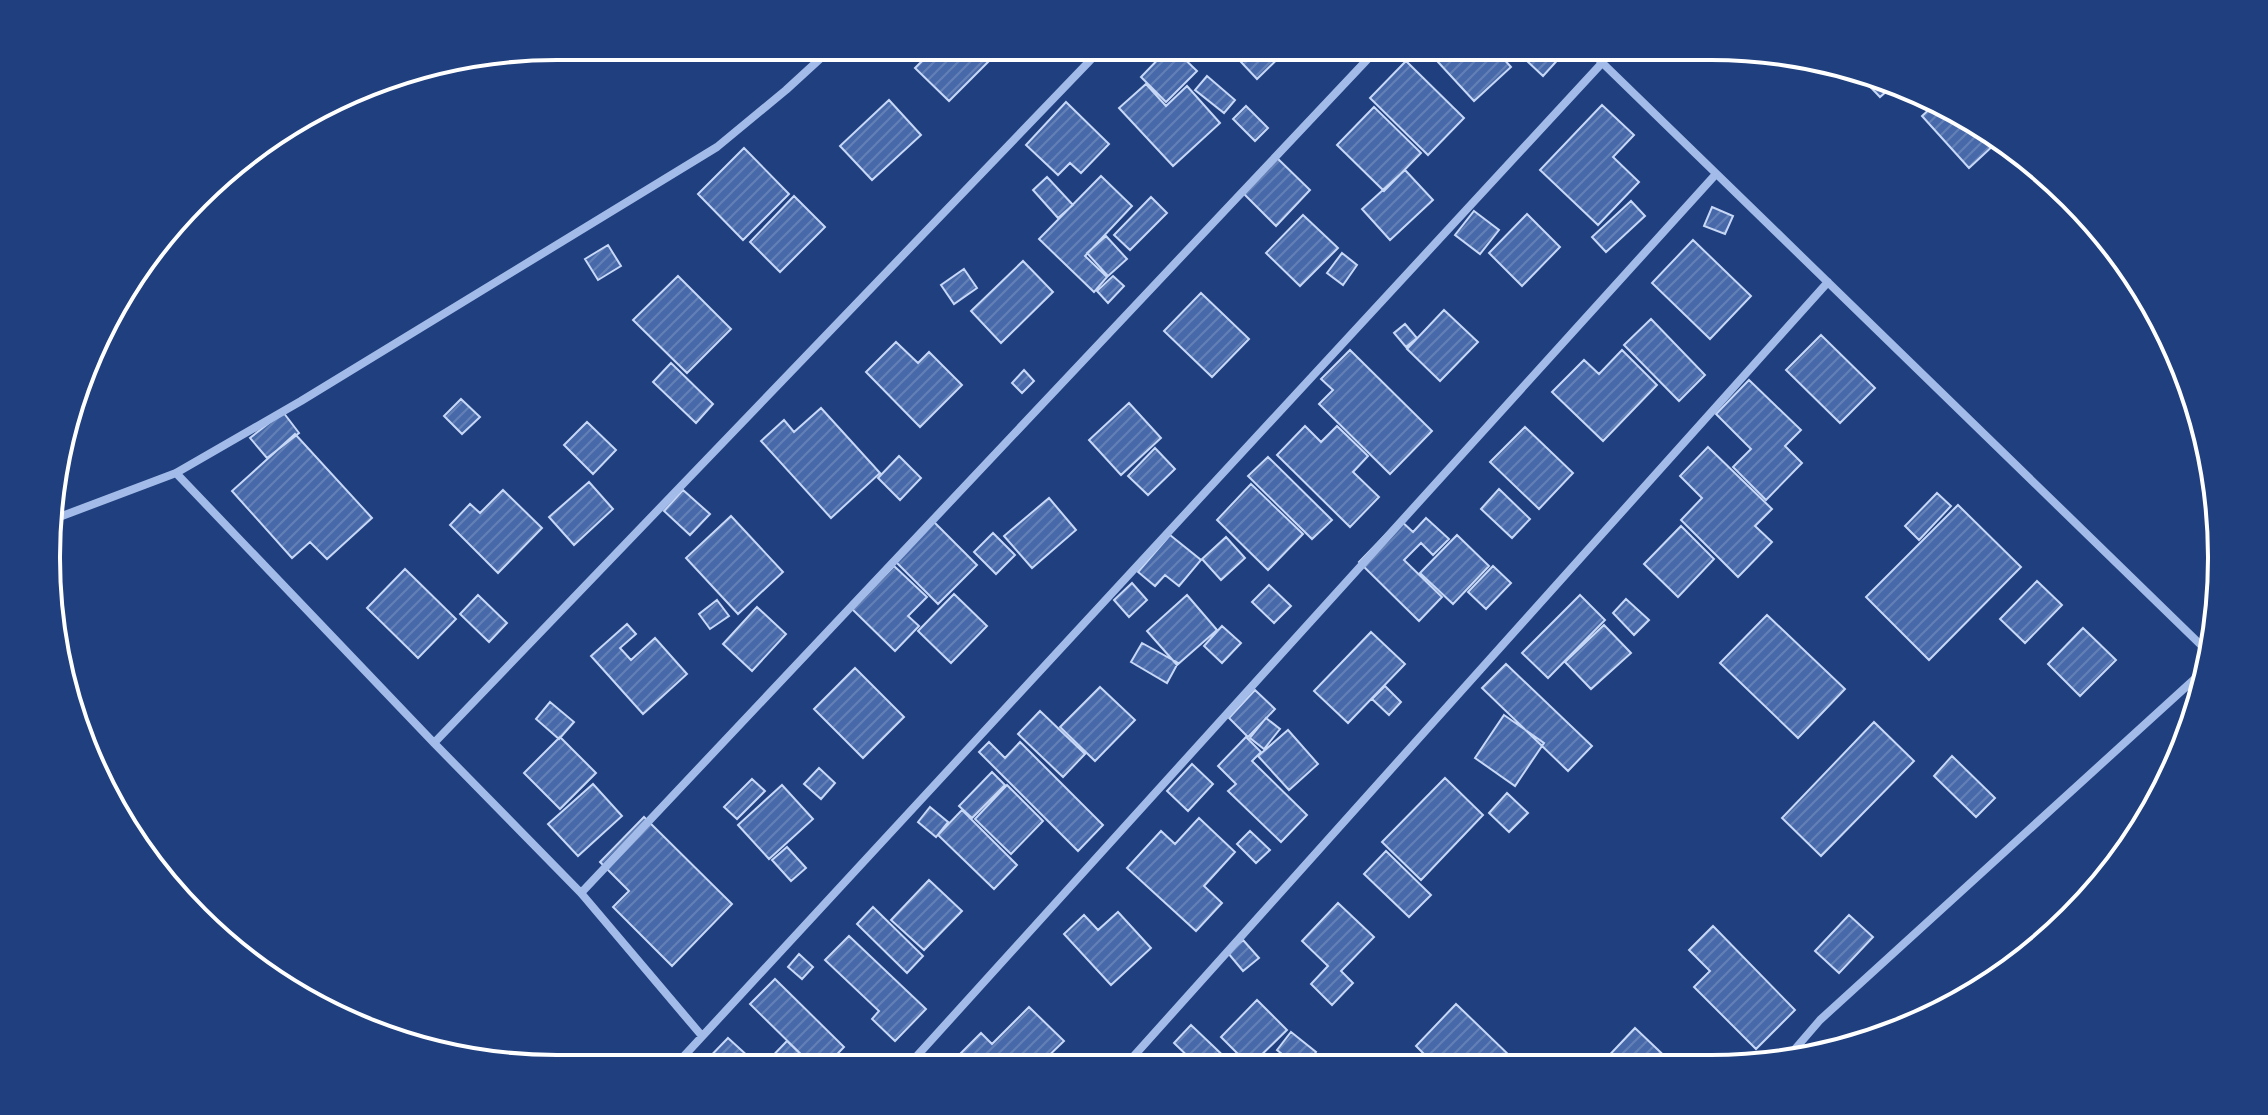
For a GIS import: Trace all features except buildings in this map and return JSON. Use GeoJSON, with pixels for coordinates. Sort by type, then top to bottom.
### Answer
{"type":"FeatureCollection","features":[{"type":"Feature","properties":{"kind":"street"},"geometry":{"type":"LineString","coordinates":[[62,516],[176,473],[301,401],[717,147],[819,60]]}},
{"type":"Feature","properties":{"kind":"street"},"geometry":{"type":"LineString","coordinates":[[434,743],[1091,60]]}},
{"type":"Feature","properties":{"kind":"street"},"geometry":{"type":"LineString","coordinates":[[581,893],[1367,60]]}},
{"type":"Feature","properties":{"kind":"street"},"geometry":{"type":"LineString","coordinates":[[1599,60],[2200,644]]}},
{"type":"Feature","properties":{"kind":"street"},"geometry":{"type":"LineString","coordinates":[[685,1055],[1602,63]]}},
{"type":"Feature","properties":{"kind":"street"},"geometry":{"type":"LineString","coordinates":[[918,1055],[1716,174]]}},
{"type":"Feature","properties":{"kind":"street"},"geometry":{"type":"LineString","coordinates":[[1135,1055],[1828,282]]}},
{"type":"Feature","properties":{"kind":"street"},"geometry":{"type":"LineString","coordinates":[[176,473],[581,893],[702,1036]]}},
{"type":"Feature","properties":{"kind":"street"},"geometry":{"type":"LineString","coordinates":[[1797,1047],[1820,1020],[2192,681]]}}]}
